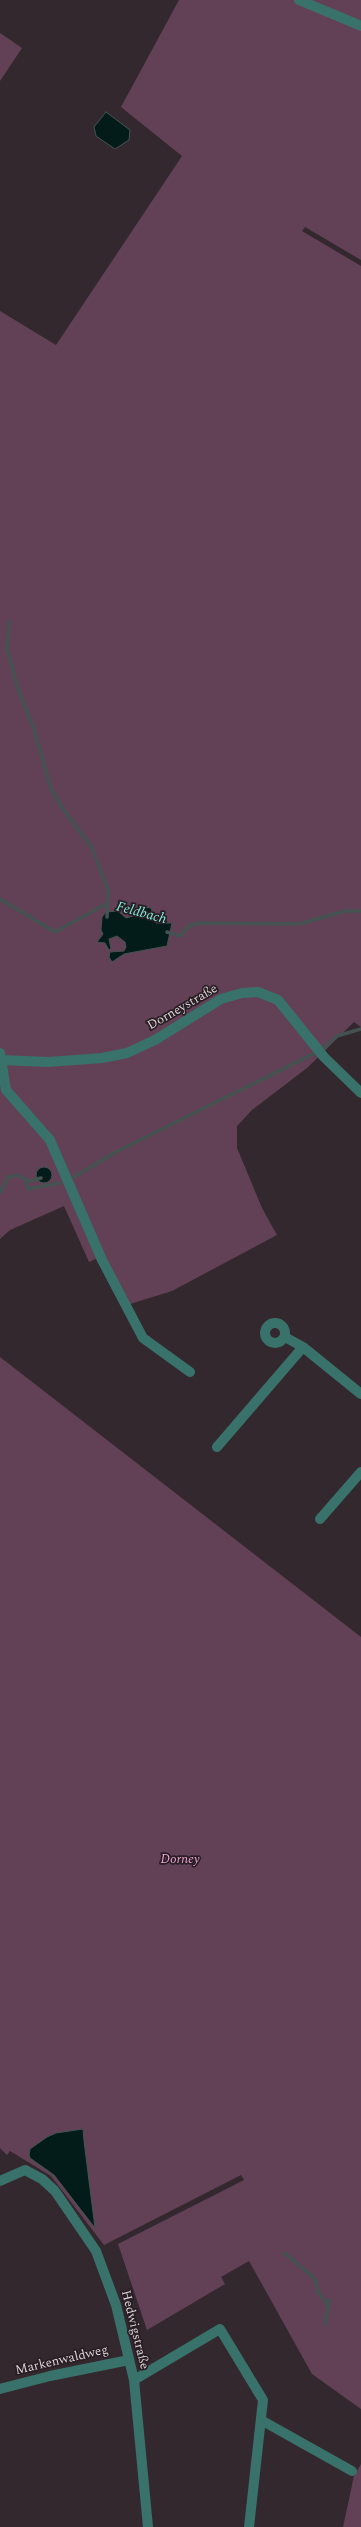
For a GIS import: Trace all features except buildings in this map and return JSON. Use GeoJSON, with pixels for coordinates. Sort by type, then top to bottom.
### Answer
{"type":"FeatureCollection","features":[{"type":"Feature","properties":{"kind":"street"},"geometry":{"type":"LineString","coordinates":[[300,0],[361,26]]}},
{"type":"Feature","properties":{"kind":"street","name":"Dorneystraße"},"geometry":{"type":"LineString","coordinates":[[190,1372],[143,1338],[102,1260],[50,1140],[6,1090],[1,1056],[48,1062],[127,1053],[155,1040],[221,999],[247,992],[258,992],[278,1000],[316,1049],[361,1093]]}},
{"type":"Feature","properties":{"kind":"street"},"geometry":{"type":"LineString","coordinates":[[285,1337],[303,1347],[361,1394]]}},
{"type":"Feature","properties":{"kind":"street"},"geometry":{"type":"LineString","coordinates":[[216,1447],[303,1347]]}},
{"type":"Feature","properties":{"kind":"street"},"geometry":{"type":"LineString","coordinates":[[320,1519],[361,1472]]}},
{"type":"Feature","properties":{"kind":"street","name":"Hedwigstraße"},"geometry":{"type":"LineString","coordinates":[[0,2181],[24,2170],[36,2174],[55,2191],[96,2251],[116,2305],[134,2380],[148,2527]]}},
{"type":"Feature","properties":{"kind":"street"},"geometry":{"type":"LineString","coordinates":[[134,2380],[220,2329],[263,2400],[247,2526]]}},
{"type":"Feature","properties":{"kind":"street","name":"Markenwaldweg"},"geometry":{"type":"LineString","coordinates":[[0,2389],[50,2376],[130,2360]]}},
{"type":"Feature","properties":{"kind":"street"},"geometry":{"type":"LineString","coordinates":[[261,2420],[352,2471]]}},
{"type":"Feature","properties":{"kind":"green space"},"geometry":{"type":"Polygon","coordinates":[[[179,0],[361,0],[361,260],[305,227],[302,231],[361,266],[361,1027],[354,1022],[307,1068],[252,1110],[237,1126],[237,1148],[262,1208],[277,1235],[172,1291],[130,1304],[104,1255],[89,1262],[64,1206],[10,1230],[0,1239],[0,311],[56,345],[182,156],[121,107],[179,0]]]}},
{"type":"Feature","properties":{"kind":"green space"},"geometry":{"type":"Polygon","coordinates":[[[0,33],[22,48],[0,81],[0,33]]]}},
{"type":"Feature","properties":{"kind":"green space","name":"Dorney"},"geometry":{"type":"Polygon","coordinates":[[[0,1357],[361,1637],[361,2409],[312,2374],[249,2261],[221,2277],[225,2284],[147,2330],[118,2244],[244,2180],[241,2175],[104,2245],[51,2176],[10,2151],[7,2155],[0,2148],[0,1357]]]}},
{"type":"Feature","properties":{"kind":"green space"},"geometry":{"type":"Polygon","coordinates":[[[361,2464],[361,2527],[343,2527],[354,2476],[361,2464]]]}},
{"type":"Feature","properties":{"kind":"water"},"geometry":{"type":"Polygon","coordinates":[[[106,112],[130,130],[129,140],[115,149],[96,136],[94,127],[106,112]]]}},
{"type":"Feature","properties":{"kind":"water"},"geometry":{"type":"Polygon","coordinates":[[[142,907],[151,908],[156,923],[172,923],[167,946],[124,954],[112,962],[109,957],[110,952],[124,951],[126,947],[125,942],[117,936],[109,939],[111,949],[109,950],[105,943],[97,942],[103,934],[101,930],[102,917],[106,912],[118,911],[126,918],[133,916],[142,907]]]}},
{"type":"Feature","properties":{"kind":"water"},"geometry":{"type":"Polygon","coordinates":[[[44,1167],[51,1172],[52,1175],[47,1182],[44,1183],[37,1178],[36,1175],[41,1168],[44,1167]]]}},
{"type":"Feature","properties":{"kind":"water"},"geometry":{"type":"Polygon","coordinates":[[[83,2129],[95,2228],[54,2175],[30,2158],[29,2155],[30,2149],[47,2137],[56,2133],[83,2129]]]}},
{"type":"Feature","properties":{"kind":"waterway","name":"Feldbach"},"geometry":{"type":"LineString","coordinates":[[9,621],[7,649],[18,689],[33,726],[51,789],[63,809],[92,848],[108,890],[107,917]]}},
{"type":"Feature","properties":{"kind":"waterway"},"geometry":{"type":"LineString","coordinates":[[0,899],[55,932],[106,904]]}},
{"type":"Feature","properties":{"kind":"waterway","name":"Feldbach"},"geometry":{"type":"LineString","coordinates":[[167,932],[180,936],[189,926],[199,923],[299,924],[345,911],[361,911]]}},
{"type":"Feature","properties":{"kind":"waterway"},"geometry":{"type":"LineString","coordinates":[[74,1177],[116,1152],[321,1050],[337,1036],[361,1029]]}},
{"type":"Feature","properties":{"kind":"waterway"},"geometry":{"type":"LineString","coordinates":[[0,1193],[8,1177],[17,1175],[29,1181],[41,1178]]}},
{"type":"Feature","properties":{"kind":"waterway"},"geometry":{"type":"LineString","coordinates":[[26,1180],[28,1189],[60,1183]]}},
{"type":"Feature","properties":{"kind":"waterway"},"geometry":{"type":"LineString","coordinates":[[284,2253],[311,2275],[316,2282],[318,2292],[329,2307]]}},
{"type":"Feature","properties":{"kind":"waterway"},"geometry":{"type":"LineString","coordinates":[[325,2325],[329,2300]]}}]}
